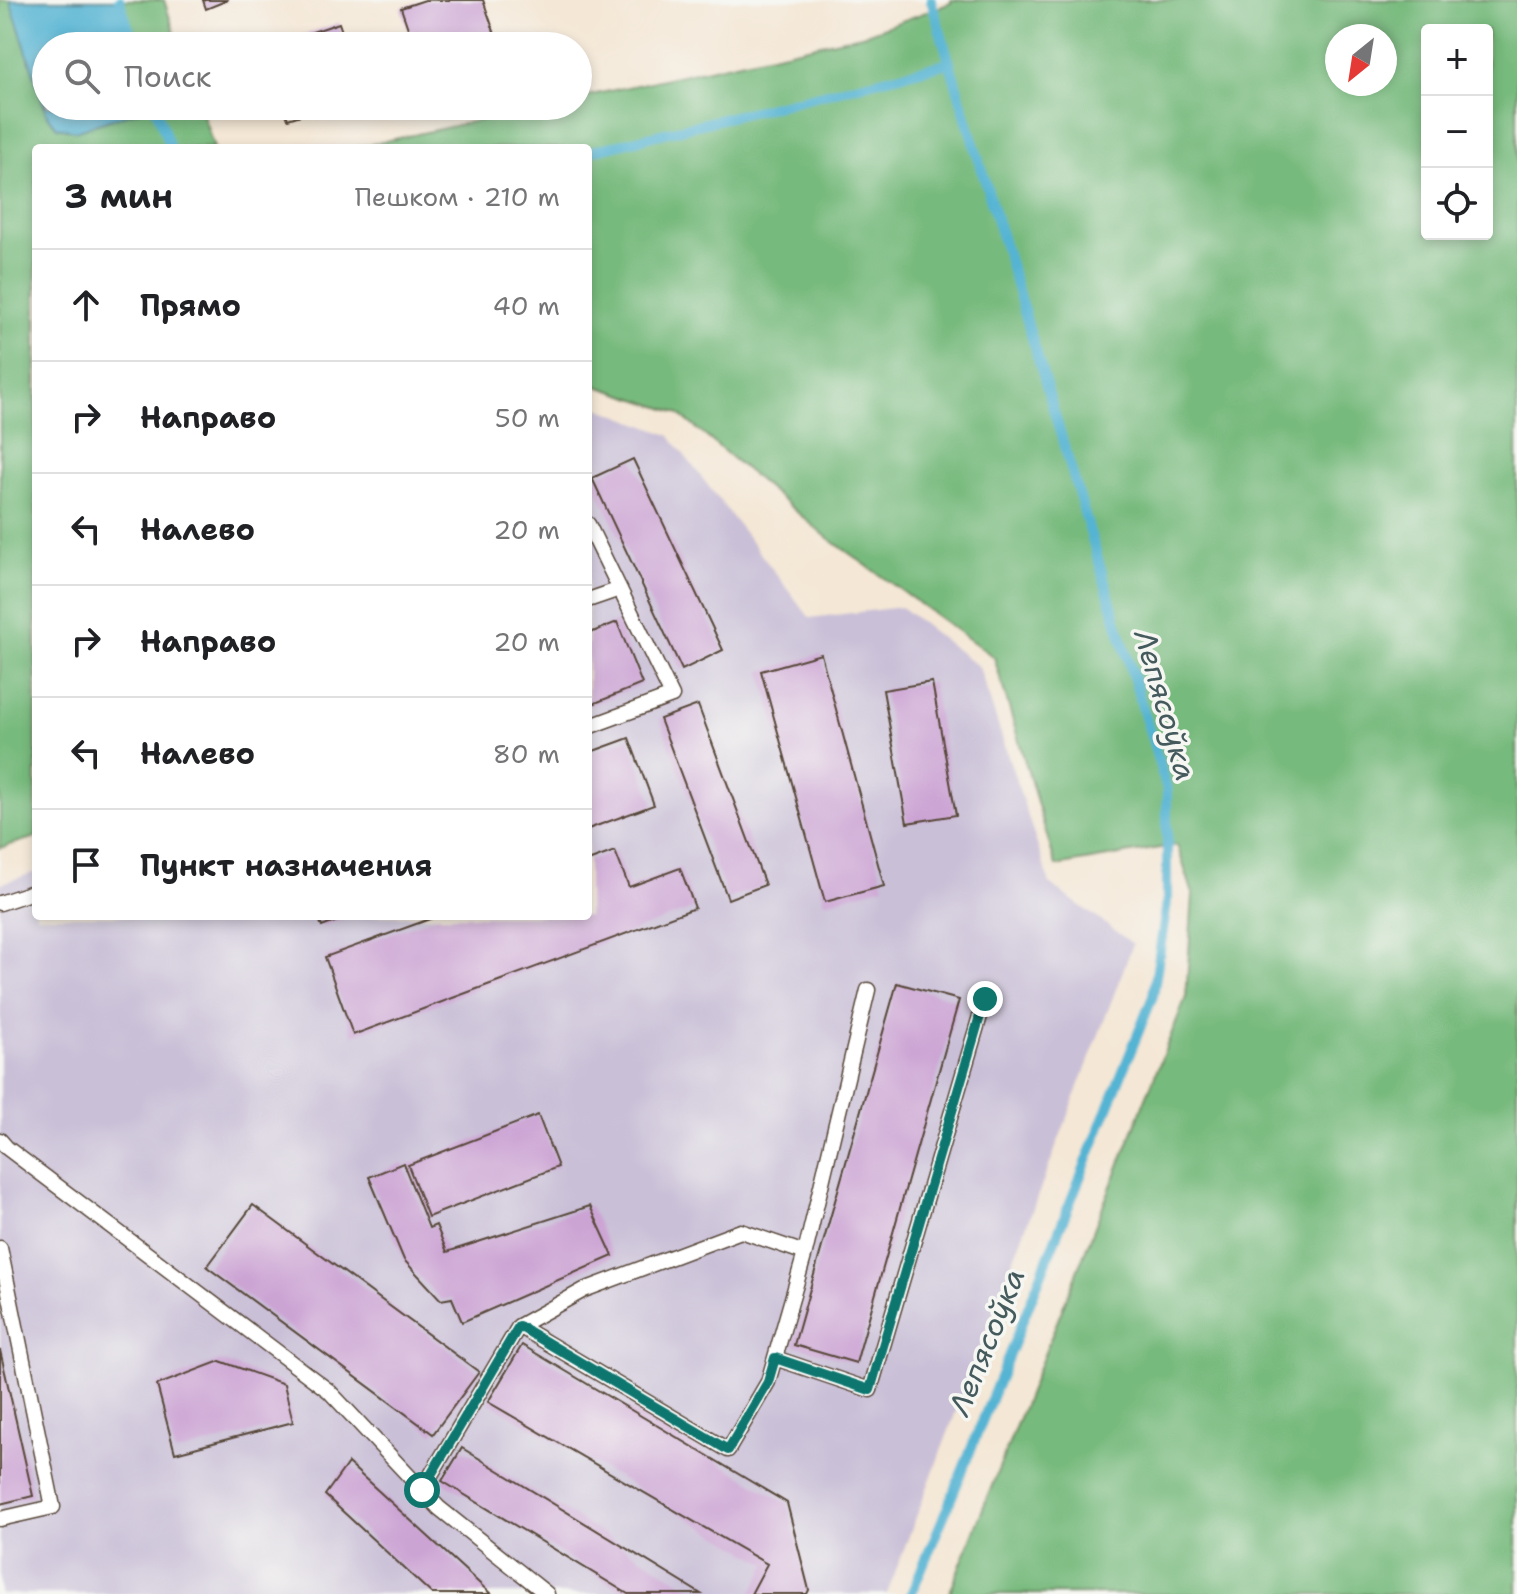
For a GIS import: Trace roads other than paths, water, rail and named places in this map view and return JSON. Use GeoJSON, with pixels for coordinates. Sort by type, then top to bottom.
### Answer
{"type":"FeatureCollection","features":[{"type":"Feature","properties":{"kind":"lane"},"geometry":{"type":"LineString","coordinates":[[592,532],[672,696],[592,726]]}},
{"type":"Feature","properties":{"kind":"lane"},"geometry":{"type":"LineString","coordinates":[[592,599],[620,589]]}},
{"type":"Feature","properties":{"kind":"lane"},"geometry":{"type":"LineString","coordinates":[[0,903],[32,892]]}},
{"type":"Feature","properties":{"kind":"lane"},"geometry":{"type":"LineString","coordinates":[[519,1326],[728,1450],[768,1382],[805,1253],[868,990]]}},
{"type":"Feature","properties":{"kind":"lane"},"geometry":{"type":"LineString","coordinates":[[775,1358],[870,1390],[985,999]]}},
{"type":"Feature","properties":{"kind":"lane"},"geometry":{"type":"LineString","coordinates":[[0,1140],[329,1391],[439,1508],[547,1594]]}},
{"type":"Feature","properties":{"kind":"lane"},"geometry":{"type":"LineString","coordinates":[[422,1490],[519,1326],[584,1290],[741,1231],[805,1253]]}},
{"type":"Feature","properties":{"kind":"lane"},"geometry":{"type":"LineString","coordinates":[[0,1248],[53,1507],[0,1519]]}},
{"type":"Feature","properties":{"kind":"water"},"geometry":{"type":"Polygon","coordinates":[[[10,0],[119,0],[130,32],[32,32],[32,68],[10,0]]]}},
{"type":"Feature","properties":{"kind":"water"},"geometry":{"type":"Polygon","coordinates":[[[51,120],[110,120],[75,131],[57,127],[51,120]]]}},
{"type":"Feature","properties":{"kind":"waterway"},"geometry":{"type":"LineString","coordinates":[[119,0],[130,32]]}},
{"type":"Feature","properties":{"kind":"waterway","name":"Лепясоўка"},"geometry":{"type":"LineString","coordinates":[[911,1594],[1153,996],[1167,902],[1167,790],[931,0]]}},
{"type":"Feature","properties":{"kind":"waterway"},"geometry":{"type":"LineString","coordinates":[[592,151],[949,63]]}},
{"type":"Feature","properties":{"kind":"waterway"},"geometry":{"type":"LineString","coordinates":[[160,120],[169,144]]}}]}
